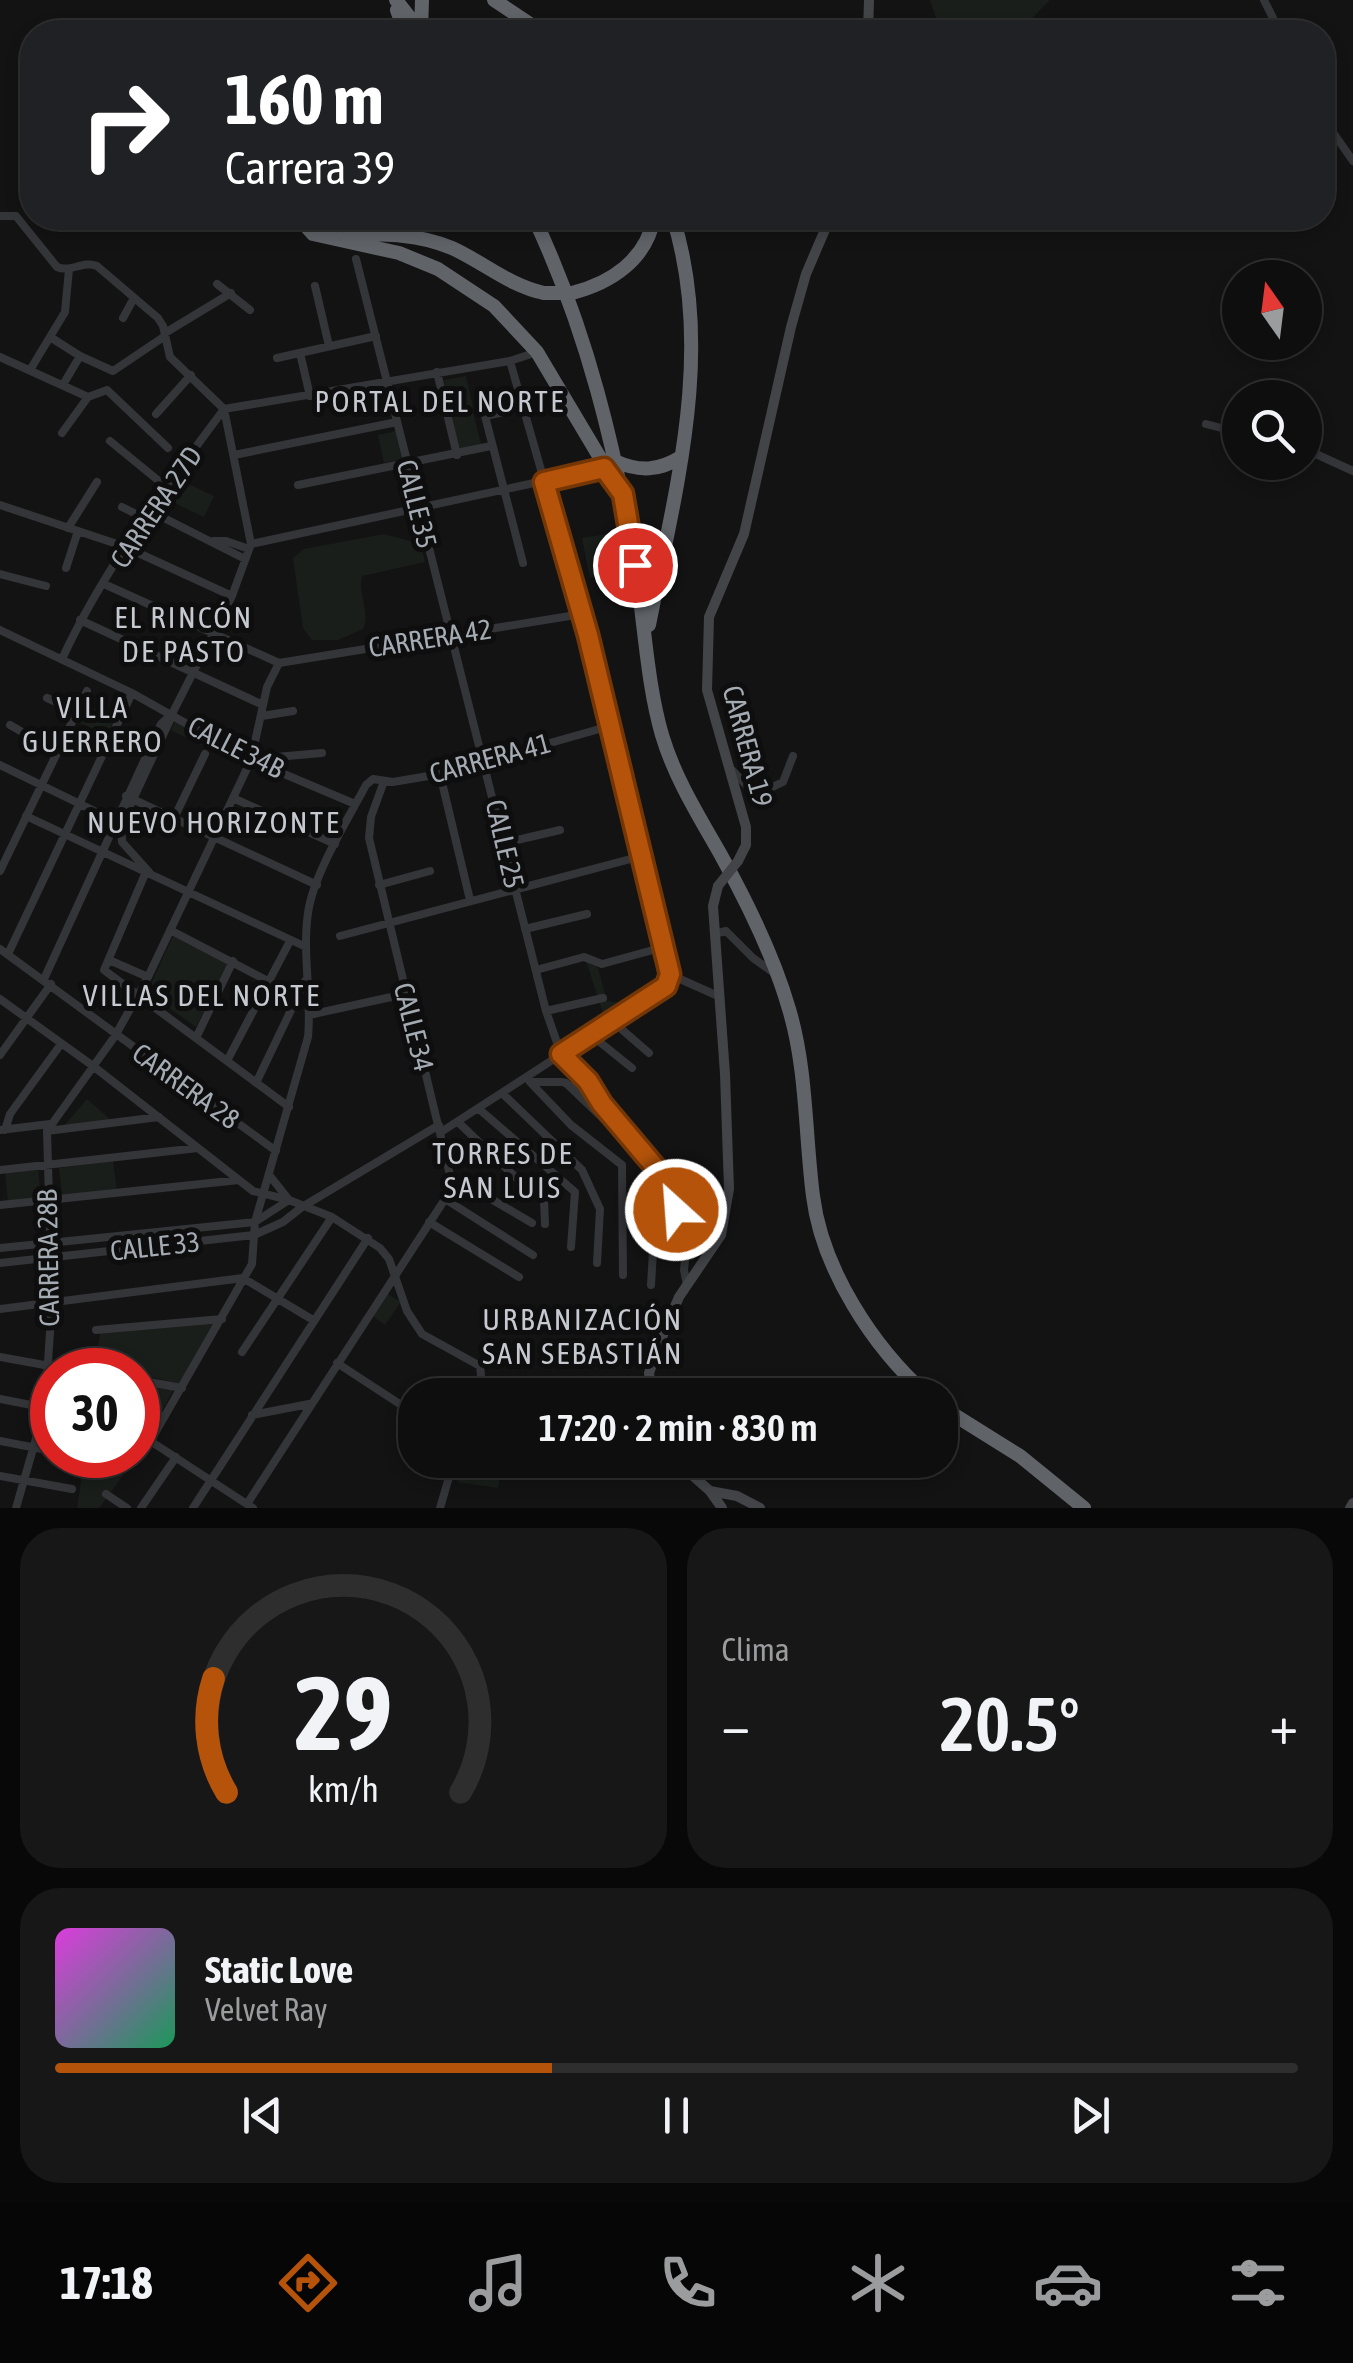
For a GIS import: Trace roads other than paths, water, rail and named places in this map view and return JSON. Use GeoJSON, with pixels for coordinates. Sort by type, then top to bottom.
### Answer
{"type":"FeatureCollection","features":[{"type":"Feature","properties":{"kind":"highway"},"geometry":{"type":"LineString","coordinates":[[394,0],[411,20]]}},
{"type":"Feature","properties":{"kind":"highway"},"geometry":{"type":"LineString","coordinates":[[494,0],[524,20]]}},
{"type":"Feature","properties":{"kind":"highway"},"geometry":{"type":"LineString","coordinates":[[326,230],[438,269],[494,306],[537,352],[610,465],[623,494],[663,737],[685,792],[724,861],[776,975],[796,1038],[813,1196],[821,1232],[839,1276],[868,1324],[911,1378]]}},
{"type":"Feature","properties":{"kind":"highway"},"geometry":{"type":"LineString","coordinates":[[358,230],[433,241],[521,286],[544,293],[572,293],[613,278],[644,246],[650,230]]}},
{"type":"Feature","properties":{"kind":"highway"},"geometry":{"type":"LineString","coordinates":[[539,230],[578,327],[610,465]]}},
{"type":"Feature","properties":{"kind":"highway"},"geometry":{"type":"LineString","coordinates":[[647,636],[690,400],[693,332],[688,277],[676,230]]}},
{"type":"Feature","properties":{"kind":"highway"},"geometry":{"type":"LineString","coordinates":[[610,465],[656,469],[682,457]]}},
{"type":"Feature","properties":{"kind":"highway"},"geometry":{"type":"LineString","coordinates":[[958,1417],[1020,1456],[1084,1508]]}},
{"type":"Feature","properties":{"kind":"street"},"geometry":{"type":"LineString","coordinates":[[1335,135],[1353,161]]}},
{"type":"Feature","properties":{"kind":"street"},"geometry":{"type":"LineString","coordinates":[[2,1050],[47,982],[129,798],[232,596],[249,551],[224,409],[170,357],[158,318],[97,266],[57,267],[30,230]]}},
{"type":"Feature","properties":{"kind":"street","name":"CARRERA 19"},"geometry":{"type":"LineString","coordinates":[[650,1378],[687,1286],[721,1235],[730,1189],[713,895],[746,845],[746,827],[707,690],[710,617],[744,534],[796,310],[825,230]]}},
{"type":"Feature","properties":{"kind":"street","name":"CALLE 35"},"geometry":{"type":"LineString","coordinates":[[356,258],[449,634]]}},
{"type":"Feature","properties":{"kind":"street"},"geometry":{"type":"LineString","coordinates":[[30,370],[65,312],[69,269]]}},
{"type":"Feature","properties":{"kind":"street"},"geometry":{"type":"LineString","coordinates":[[217,284],[250,310]]}},
{"type":"Feature","properties":{"kind":"street"},"geometry":{"type":"LineString","coordinates":[[315,286],[329,346]]}},
{"type":"Feature","properties":{"kind":"street"},"geometry":{"type":"LineString","coordinates":[[50,338],[113,371],[231,293]]}},
{"type":"Feature","properties":{"kind":"street"},"geometry":{"type":"LineString","coordinates":[[123,318],[134,298]]}},
{"type":"Feature","properties":{"kind":"street"},"geometry":{"type":"LineString","coordinates":[[276,358],[376,336]]}},
{"type":"Feature","properties":{"kind":"street"},"geometry":{"type":"LineString","coordinates":[[224,409],[510,360],[537,352]]}},
{"type":"Feature","properties":{"kind":"street"},"geometry":{"type":"LineString","coordinates":[[300,353],[310,396]]}},
{"type":"Feature","properties":{"kind":"street"},"geometry":{"type":"LineString","coordinates":[[0,356],[88,396]]}},
{"type":"Feature","properties":{"kind":"street"},"geometry":{"type":"LineString","coordinates":[[64,383],[80,356]]}},
{"type":"Feature","properties":{"kind":"street"},"geometry":{"type":"LineString","coordinates":[[510,360],[582,614],[670,974],[718,996]]}},
{"type":"Feature","properties":{"kind":"street"},"geometry":{"type":"LineString","coordinates":[[437,372],[456,455]]}},
{"type":"Feature","properties":{"kind":"street"},"geometry":{"type":"LineString","coordinates":[[156,414],[191,375]]}},
{"type":"Feature","properties":{"kind":"street"},"geometry":{"type":"LineString","coordinates":[[62,433],[88,396],[107,390],[168,448]]}},
{"type":"Feature","properties":{"kind":"street"},"geometry":{"type":"LineString","coordinates":[[523,563],[485,416],[524,408]]}},
{"type":"Feature","properties":{"kind":"street","name":"CARRERA 27D"},"geometry":{"type":"LineString","coordinates":[[62,658],[123,546],[224,409]]}},
{"type":"Feature","properties":{"kind":"street"},"geometry":{"type":"LineString","coordinates":[[234,455],[397,422]]}},
{"type":"Feature","properties":{"kind":"street"},"geometry":{"type":"LineString","coordinates":[[1206,424],[1222,428]]}},
{"type":"Feature","properties":{"kind":"street"},"geometry":{"type":"LineString","coordinates":[[110,441],[165,486]]}},
{"type":"Feature","properties":{"kind":"street"},"geometry":{"type":"LineString","coordinates":[[298,485],[491,446]]}},
{"type":"Feature","properties":{"kind":"street"},"geometry":{"type":"LineString","coordinates":[[1322,457],[1353,471]]}},
{"type":"Feature","properties":{"kind":"street"},"geometry":{"type":"LineString","coordinates":[[122,507],[209,541],[226,541],[249,551],[610,465]]}},
{"type":"Feature","properties":{"kind":"street"},"geometry":{"type":"LineString","coordinates":[[68,528],[97,482]]}},
{"type":"Feature","properties":{"kind":"street"},"geometry":{"type":"LineString","coordinates":[[0,505],[123,546],[232,596]]}},
{"type":"Feature","properties":{"kind":"street"},"geometry":{"type":"LineString","coordinates":[[66,568],[78,532]]}},
{"type":"Feature","properties":{"kind":"street"},"geometry":{"type":"LineString","coordinates":[[0,574],[46,586]]}},
{"type":"Feature","properties":{"kind":"street"},"geometry":{"type":"LineString","coordinates":[[49,1128],[115,1036],[148,977],[186,891],[254,761],[266,687],[278,664],[104,584]]}},
{"type":"Feature","properties":{"kind":"street","name":"CARRERA 42"},"geometry":{"type":"LineString","coordinates":[[278,664],[582,614]]}},
{"type":"Feature","properties":{"kind":"street"},"geometry":{"type":"LineString","coordinates":[[80,620],[263,705]]}},
{"type":"Feature","properties":{"kind":"street","name":"CALLE 34B"},"geometry":{"type":"LineString","coordinates":[[0,630],[132,692],[254,761],[355,804]]}},
{"type":"Feature","properties":{"kind":"street","name":"CALLE 25"},"geometry":{"type":"LineString","coordinates":[[449,634],[485,760],[546,1011],[561,1054]]}},
{"type":"Feature","properties":{"kind":"street"},"geometry":{"type":"LineString","coordinates":[[0,872],[87,691]]}},
{"type":"Feature","properties":{"kind":"street"},"geometry":{"type":"LineString","coordinates":[[4,951],[81,805],[132,692]]}},
{"type":"Feature","properties":{"kind":"street"},"geometry":{"type":"LineString","coordinates":[[47,698],[76,711]]}},
{"type":"Feature","properties":{"kind":"street"},"geometry":{"type":"LineString","coordinates":[[262,716],[293,711]]}},
{"type":"Feature","properties":{"kind":"street"},"geometry":{"type":"LineString","coordinates":[[10,725],[57,752]]}},
{"type":"Feature","properties":{"kind":"street","name":"CARRERA 41"},"geometry":{"type":"LineString","coordinates":[[355,804],[370,780],[440,774],[610,726]]}},
{"type":"Feature","properties":{"kind":"street"},"geometry":{"type":"LineString","coordinates":[[722,751],[735,775],[760,793],[782,782],[793,756]]}},
{"type":"Feature","properties":{"kind":"street"},"geometry":{"type":"LineString","coordinates":[[254,761],[322,753]]}},
{"type":"Feature","properties":{"kind":"street"},"geometry":{"type":"LineString","coordinates":[[174,818],[205,754]]}},
{"type":"Feature","properties":{"kind":"street"},"geometry":{"type":"LineString","coordinates":[[0,765],[118,822]]}},
{"type":"Feature","properties":{"kind":"street"},"geometry":{"type":"LineString","coordinates":[[440,774],[470,900]]}},
{"type":"Feature","properties":{"kind":"street","name":"CALLE 34"},"geometry":{"type":"LineString","coordinates":[[384,781],[371,818],[369,838],[450,1175]]}},
{"type":"Feature","properties":{"kind":"street"},"geometry":{"type":"LineString","coordinates":[[129,798],[317,885]]}},
{"type":"Feature","properties":{"kind":"street"},"geometry":{"type":"LineString","coordinates":[[233,798],[335,844]]}},
{"type":"Feature","properties":{"kind":"street"},"geometry":{"type":"LineString","coordinates":[[160,1425],[255,1254],[255,1222],[308,1037],[308,911],[355,804]]}},
{"type":"Feature","properties":{"kind":"street"},"geometry":{"type":"LineString","coordinates":[[26,816],[306,948]]}},
{"type":"Feature","properties":{"kind":"street"},"geometry":{"type":"LineString","coordinates":[[118,822],[122,842],[155,879]]}},
{"type":"Feature","properties":{"kind":"street"},"geometry":{"type":"LineString","coordinates":[[504,843],[560,830]]}},
{"type":"Feature","properties":{"kind":"street"},"geometry":{"type":"LineString","coordinates":[[340,936],[642,856]]}},
{"type":"Feature","properties":{"kind":"street"},"geometry":{"type":"LineString","coordinates":[[378,884],[430,870]]}},
{"type":"Feature","properties":{"kind":"street"},"geometry":{"type":"LineString","coordinates":[[145,874],[104,970],[290,1107]]}},
{"type":"Feature","properties":{"kind":"street"},"geometry":{"type":"LineString","coordinates":[[525,928],[586,914]]}},
{"type":"Feature","properties":{"kind":"street"},"geometry":{"type":"LineString","coordinates":[[170,930],[268,981]]}},
{"type":"Feature","properties":{"kind":"street"},"geometry":{"type":"LineString","coordinates":[[714,934],[726,932],[776,975]]}},
{"type":"Feature","properties":{"kind":"street"},"geometry":{"type":"LineString","coordinates":[[227,1061],[290,941]]}},
{"type":"Feature","properties":{"kind":"street"},"geometry":{"type":"LineString","coordinates":[[536,970],[584,957],[602,964],[664,947]]}},
{"type":"Feature","properties":{"kind":"street","name":"CARRERA 28"},"geometry":{"type":"LineString","coordinates":[[4,951],[276,1152]]}},
{"type":"Feature","properties":{"kind":"street"},"geometry":{"type":"LineString","coordinates":[[109,960],[148,977]]}},
{"type":"Feature","properties":{"kind":"street"},"geometry":{"type":"LineString","coordinates":[[196,1038],[233,961]]}},
{"type":"Feature","properties":{"kind":"street","name":"CALLE 33"},"geometry":{"type":"LineString","coordinates":[[0,1263],[254,1235],[526,1083],[561,1054],[666,986],[670,974]]}},
{"type":"Feature","properties":{"kind":"street"},"geometry":{"type":"LineString","coordinates":[[256,1083],[305,982]]}},
{"type":"Feature","properties":{"kind":"street"},"geometry":{"type":"LineString","coordinates":[[309,1014],[405,994]]}},
{"type":"Feature","properties":{"kind":"street"},"geometry":{"type":"LineString","coordinates":[[546,1011],[603,998]]}},
{"type":"Feature","properties":{"kind":"street"},"geometry":{"type":"LineString","coordinates":[[0,999],[263,1196],[288,1200],[332,1217],[368,1238],[389,1259],[407,1311],[422,1334],[480,1366],[480,1378]]}},
{"type":"Feature","properties":{"kind":"street"},"geometry":{"type":"LineString","coordinates":[[612,1022],[649,1052]]}},
{"type":"Feature","properties":{"kind":"street"},"geometry":{"type":"LineString","coordinates":[[591,1035],[632,1068]]}},
{"type":"Feature","properties":{"kind":"street"},"geometry":{"type":"LineString","coordinates":[[61,1044],[2,1130],[159,1117]]}},
{"type":"Feature","properties":{"kind":"street"},"geometry":{"type":"LineString","coordinates":[[561,1054],[588,1081],[602,1104],[672,1187],[677,1230],[686,1251],[687,1286]]}},
{"type":"Feature","properties":{"kind":"street"},"geometry":{"type":"LineString","coordinates":[[526,1083],[566,1083],[602,1104]]}},
{"type":"Feature","properties":{"kind":"street"},"geometry":{"type":"LineString","coordinates":[[526,1083],[622,1165],[623,1274]]}},
{"type":"Feature","properties":{"kind":"street"},"geometry":{"type":"LineString","coordinates":[[566,1083],[649,1168],[648,1224],[654,1235],[651,1285]]}},
{"type":"Feature","properties":{"kind":"street"},"geometry":{"type":"LineString","coordinates":[[503,1094],[582,1170],[600,1209],[596,1263]]}},
{"type":"Feature","properties":{"kind":"street"},"geometry":{"type":"LineString","coordinates":[[479,1109],[575,1192],[571,1247]]}},
{"type":"Feature","properties":{"kind":"street"},"geometry":{"type":"LineString","coordinates":[[458,1122],[544,1200],[544,1224]]}},
{"type":"Feature","properties":{"kind":"street","name":"CARRERA 28B"},"geometry":{"type":"LineString","coordinates":[[49,1128],[46,1165],[52,1242],[49,1348]]}},
{"type":"Feature","properties":{"kind":"street"},"geometry":{"type":"LineString","coordinates":[[1,1170],[198,1148]]}},
{"type":"Feature","properties":{"kind":"street"},"geometry":{"type":"LineString","coordinates":[[160,1446],[250,1506],[310,1404],[445,1199],[450,1175],[532,1223]]}},
{"type":"Feature","properties":{"kind":"street"},"geometry":{"type":"LineString","coordinates":[[270,1176],[288,1200]]}},
{"type":"Feature","properties":{"kind":"street"},"geometry":{"type":"LineString","coordinates":[[2,1205],[239,1180]]}},
{"type":"Feature","properties":{"kind":"street"},"geometry":{"type":"LineString","coordinates":[[445,1199],[533,1254]]}},
{"type":"Feature","properties":{"kind":"street","name":"CALLE 33"},"geometry":{"type":"LineString","coordinates":[[0,1248],[255,1222],[288,1200]]}},
{"type":"Feature","properties":{"kind":"street"},"geometry":{"type":"LineString","coordinates":[[242,1352],[332,1217]]}},
{"type":"Feature","properties":{"kind":"street"},"geometry":{"type":"LineString","coordinates":[[430,1222],[519,1276]]}},
{"type":"Feature","properties":{"kind":"street"},"geometry":{"type":"LineString","coordinates":[[193,1508],[368,1238]]}},
{"type":"Feature","properties":{"kind":"street"},"geometry":{"type":"LineString","coordinates":[[0,1309],[244,1278],[313,1320]]}},
{"type":"Feature","properties":{"kind":"street"},"geometry":{"type":"LineString","coordinates":[[96,1330],[222,1319]]}},
{"type":"Feature","properties":{"kind":"street"},"geometry":{"type":"LineString","coordinates":[[0,1358],[30,1363]]}},
{"type":"Feature","properties":{"kind":"street"},"geometry":{"type":"LineString","coordinates":[[337,1364],[398,1403]]}},
{"type":"Feature","properties":{"kind":"street"},"geometry":{"type":"LineString","coordinates":[[160,1384],[182,1388]]}},
{"type":"Feature","properties":{"kind":"street"},"geometry":{"type":"LineString","coordinates":[[0,1398],[30,1404]]}},
{"type":"Feature","properties":{"kind":"street"},"geometry":{"type":"LineString","coordinates":[[252,1414],[310,1404]]}},
{"type":"Feature","properties":{"kind":"street"},"geometry":{"type":"LineString","coordinates":[[0,1442],[30,1447]]}},
{"type":"Feature","properties":{"kind":"street"},"geometry":{"type":"LineString","coordinates":[[142,1508],[176,1457]]}},
{"type":"Feature","properties":{"kind":"street","name":"CARRERA 28B"},"geometry":{"type":"LineString","coordinates":[[16,1508],[30,1461]]}},
{"type":"Feature","properties":{"kind":"street"},"geometry":{"type":"LineString","coordinates":[[0,1476],[72,1489]]}},
{"type":"Feature","properties":{"kind":"street"},"geometry":{"type":"LineString","coordinates":[[440,1508],[449,1478]]}},
{"type":"Feature","properties":{"kind":"street"},"geometry":{"type":"LineString","coordinates":[[695,1478],[722,1508]]}},
{"type":"Feature","properties":{"kind":"street"},"geometry":{"type":"LineString","coordinates":[[710,1491],[737,1496],[760,1508]]}},
{"type":"Feature","properties":{"kind":"street"},"geometry":{"type":"LineString","coordinates":[[106,1494],[127,1508]]}},
{"type":"Feature","properties":{"kind":"district","name":"PORTAL DEL NORTE"},"geometry":{"type":"Point","coordinates":[440,402]}},
{"type":"Feature","properties":{"kind":"district","name":"EL RINCÓN DE PASTO"},"geometry":{"type":"Point","coordinates":[184,635]}},
{"type":"Feature","properties":{"kind":"district","name":"VILLA GUERRERO"},"geometry":{"type":"Point","coordinates":[93,725]}},
{"type":"Feature","properties":{"kind":"district","name":"NUEVO HORIZONTE"},"geometry":{"type":"Point","coordinates":[214,823]}},
{"type":"Feature","properties":{"kind":"district","name":"VILLAS DEL NORTE"},"geometry":{"type":"Point","coordinates":[202,996]}},
{"type":"Feature","properties":{"kind":"district","name":"TORRES DE SAN LUIS"},"geometry":{"type":"Point","coordinates":[503,1171]}},
{"type":"Feature","properties":{"kind":"district","name":"URBANIZACIÓN SAN SEBASTIÁN"},"geometry":{"type":"Point","coordinates":[583,1337]}}]}
